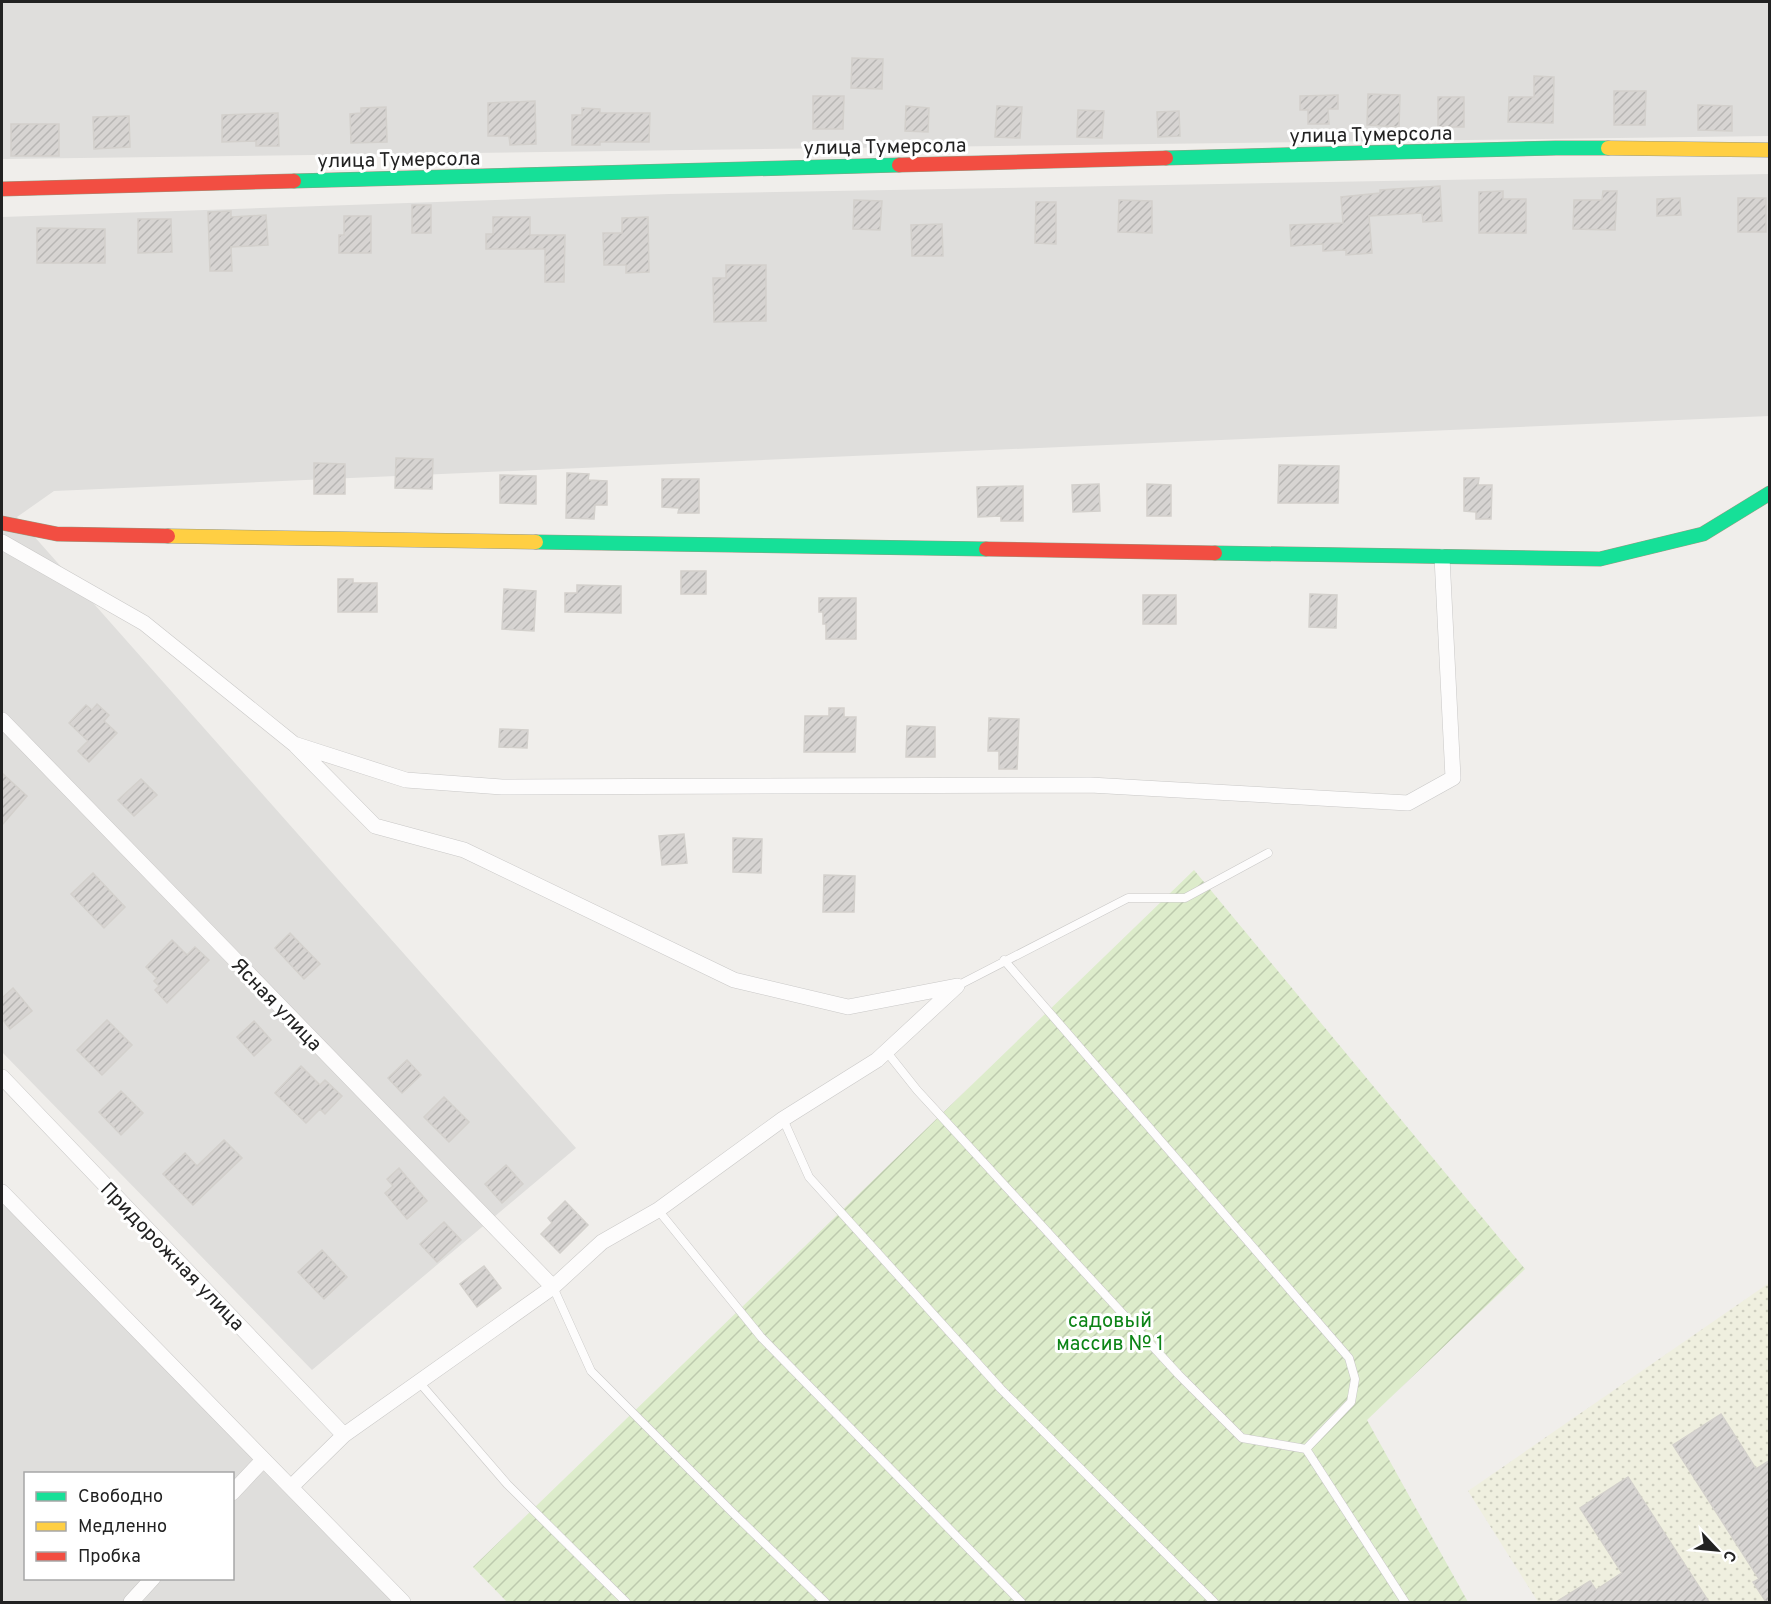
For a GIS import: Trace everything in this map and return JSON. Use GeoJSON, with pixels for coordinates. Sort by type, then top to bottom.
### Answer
{"type":"FeatureCollection","features":[{"type":"Feature","properties":{"kind":"street","name":"улица Тумерсола"},"geometry":{"type":"LineString","coordinates":[[2,189],[1556,148],[1770,150]]}},
{"type":"Feature","properties":{"kind":"street"},"geometry":{"type":"LineString","coordinates":[[2,523],[57,534],[1600,559],[1703,534],[1770,493]]}},
{"type":"Feature","properties":{"kind":"street"},"geometry":{"type":"LineString","coordinates":[[2,542],[144,622],[294,744],[375,826],[464,850],[734,980],[848,1006],[957,986]]}},
{"type":"Feature","properties":{"kind":"street"},"geometry":{"type":"LineString","coordinates":[[294,744],[406,780],[502,787],[1090,785],[1408,803],[1453,778],[1442,557]]}},
{"type":"Feature","properties":{"kind":"street","name":"Ясная улица"},"geometry":{"type":"LineString","coordinates":[[2,720],[553,1287]]}},
{"type":"Feature","properties":{"kind":"street"},"geometry":{"type":"LineString","coordinates":[[291,1487],[344,1435],[553,1287],[602,1242],[658,1210],[783,1119],[877,1060],[957,986]]}},
{"type":"Feature","properties":{"kind":"street","name":"Придорожная улица"},"geometry":{"type":"LineString","coordinates":[[2,1077],[344,1435]]}},
{"type":"Feature","properties":{"kind":"street"},"geometry":{"type":"LineString","coordinates":[[2,1192],[403,1602]]}},
{"type":"Feature","properties":{"kind":"street"},"geometry":{"type":"LineString","coordinates":[[234,1491],[263,1460]]}},
{"type":"Feature","properties":{"kind":"street"},"geometry":{"type":"LineString","coordinates":[[131,1602],[151,1580]]}},
{"type":"Feature","properties":{"kind":"lane"},"geometry":{"type":"LineString","coordinates":[[957,986],[1128,898],[1185,898],[1268,853]]}},
{"type":"Feature","properties":{"kind":"lane"},"geometry":{"type":"LineString","coordinates":[[1004,960],[1348,1358],[1355,1379],[1351,1402],[1306,1449]]}},
{"type":"Feature","properties":{"kind":"lane"},"geometry":{"type":"LineString","coordinates":[[886,1051],[917,1090],[1179,1375],[1242,1438],[1306,1449],[1405,1602]]}},
{"type":"Feature","properties":{"kind":"lane"},"geometry":{"type":"LineString","coordinates":[[783,1119],[809,1177],[1000,1389],[1214,1602]]}},
{"type":"Feature","properties":{"kind":"lane"},"geometry":{"type":"LineString","coordinates":[[658,1210],[761,1337],[1021,1602]]}},
{"type":"Feature","properties":{"kind":"lane"},"geometry":{"type":"LineString","coordinates":[[553,1287],[591,1371],[825,1602]]}},
{"type":"Feature","properties":{"kind":"lane"},"geometry":{"type":"LineString","coordinates":[[419,1382],[507,1484],[626,1602]]}},
{"type":"Feature","properties":{"kind":"shaded area"},"geometry":{"type":"Polygon","coordinates":[[[2,2],[1769,2],[1769,136],[2,159],[2,2]]]}},
{"type":"Feature","properties":{"kind":"shaded area"},"geometry":{"type":"Polygon","coordinates":[[[1769,174],[1769,416],[54,491],[17,517],[576,1148],[312,1370],[2,1052],[2,217],[669,194],[1769,174]]]}},
{"type":"Feature","properties":{"kind":"shaded area"},"geometry":{"type":"Polygon","coordinates":[[[2,1189],[408,1602],[2,1602],[2,1189]]]}},
{"type":"Feature","properties":{"kind":"green space","name":"садовый массив № 1"},"geometry":{"type":"Polygon","coordinates":[[[1194,870],[1525,1269],[1367,1420],[1468,1602],[507,1602],[473,1567],[1194,870]]]}},
{"type":"Feature","properties":{"kind":"green space"},"geometry":{"type":"Polygon","coordinates":[[[1769,1283],[1769,1602],[1538,1602],[1468,1491],[1769,1283]]]}},
{"type":"Feature","properties":{"kind":"building"},"geometry":{"type":"Polygon","coordinates":[[[852,58],[883,59],[882,89],[851,88],[852,58]]]}},
{"type":"Feature","properties":{"kind":"building"},"geometry":{"type":"Polygon","coordinates":[[[1534,76],[1554,77],[1553,123],[1508,122],[1509,97],[1534,97],[1534,76]]]}},
{"type":"Feature","properties":{"kind":"building"},"geometry":{"type":"Polygon","coordinates":[[[1614,91],[1646,91],[1645,125],[1614,125],[1614,91]]]}},
{"type":"Feature","properties":{"kind":"building"},"geometry":{"type":"Polygon","coordinates":[[[1368,94],[1400,95],[1399,127],[1367,125],[1368,94]]]}},
{"type":"Feature","properties":{"kind":"building"},"geometry":{"type":"Polygon","coordinates":[[[1338,95],[1338,109],[1328,109],[1329,124],[1308,124],[1308,110],[1300,110],[1300,96],[1338,95]]]}},
{"type":"Feature","properties":{"kind":"building"},"geometry":{"type":"Polygon","coordinates":[[[813,96],[844,96],[843,129],[813,129],[813,96]]]}},
{"type":"Feature","properties":{"kind":"building"},"geometry":{"type":"Polygon","coordinates":[[[1438,97],[1464,97],[1464,127],[1438,127],[1438,97]]]}},
{"type":"Feature","properties":{"kind":"building"},"geometry":{"type":"Polygon","coordinates":[[[535,101],[536,144],[510,145],[509,136],[488,136],[488,103],[535,101]]]}},
{"type":"Feature","properties":{"kind":"building"},"geometry":{"type":"Polygon","coordinates":[[[1698,105],[1732,106],[1732,131],[1698,130],[1698,105]]]}},
{"type":"Feature","properties":{"kind":"building"},"geometry":{"type":"Polygon","coordinates":[[[906,106],[929,108],[928,132],[905,131],[906,106]]]}},
{"type":"Feature","properties":{"kind":"building"},"geometry":{"type":"Polygon","coordinates":[[[997,106],[1022,107],[1020,138],[995,137],[997,106]]]}},
{"type":"Feature","properties":{"kind":"building"},"geometry":{"type":"Polygon","coordinates":[[[386,107],[387,142],[351,143],[350,114],[361,113],[361,108],[386,107]]]}},
{"type":"Feature","properties":{"kind":"building"},"geometry":{"type":"Polygon","coordinates":[[[582,108],[600,109],[600,113],[650,113],[649,142],[600,142],[600,145],[572,145],[572,115],[582,115],[582,108]]]}},
{"type":"Feature","properties":{"kind":"building"},"geometry":{"type":"Polygon","coordinates":[[[1078,110],[1104,111],[1102,138],[1077,137],[1078,110]]]}},
{"type":"Feature","properties":{"kind":"building"},"geometry":{"type":"Polygon","coordinates":[[[1179,111],[1180,136],[1158,137],[1157,112],[1179,111]]]}},
{"type":"Feature","properties":{"kind":"building"},"geometry":{"type":"Polygon","coordinates":[[[278,113],[279,146],[256,146],[256,141],[222,142],[222,115],[278,113]]]}},
{"type":"Feature","properties":{"kind":"building"},"geometry":{"type":"Polygon","coordinates":[[[129,116],[130,147],[94,149],[93,117],[129,116]]]}},
{"type":"Feature","properties":{"kind":"building"},"geometry":{"type":"Polygon","coordinates":[[[11,124],[59,124],[59,156],[11,156],[11,124]]]}},
{"type":"Feature","properties":{"kind":"building"},"geometry":{"type":"Polygon","coordinates":[[[1440,186],[1442,221],[1423,222],[1422,213],[1369,216],[1372,253],[1346,255],[1346,250],[1323,251],[1323,244],[1291,246],[1290,225],[1343,223],[1341,197],[1380,193],[1380,190],[1440,186]]]}},
{"type":"Feature","properties":{"kind":"building"},"geometry":{"type":"Polygon","coordinates":[[[1503,191],[1503,199],[1526,199],[1526,233],[1479,233],[1479,192],[1503,191]]]}},
{"type":"Feature","properties":{"kind":"building"},"geometry":{"type":"Polygon","coordinates":[[[1603,191],[1617,191],[1615,230],[1573,229],[1574,200],[1602,200],[1603,191]]]}},
{"type":"Feature","properties":{"kind":"building"},"geometry":{"type":"Polygon","coordinates":[[[1680,198],[1681,215],[1657,216],[1657,199],[1680,198]]]}},
{"type":"Feature","properties":{"kind":"building"},"geometry":{"type":"Polygon","coordinates":[[[1738,198],[1766,198],[1766,232],[1738,232],[1738,198]]]}},
{"type":"Feature","properties":{"kind":"building"},"geometry":{"type":"Polygon","coordinates":[[[854,200],[882,201],[880,230],[853,229],[854,200]]]}},
{"type":"Feature","properties":{"kind":"building"},"geometry":{"type":"Polygon","coordinates":[[[1119,200],[1152,201],[1152,233],[1118,232],[1119,200]]]}},
{"type":"Feature","properties":{"kind":"building"},"geometry":{"type":"Polygon","coordinates":[[[1036,202],[1056,202],[1056,244],[1035,243],[1036,202]]]}},
{"type":"Feature","properties":{"kind":"building"},"geometry":{"type":"Polygon","coordinates":[[[412,205],[431,205],[431,233],[412,233],[412,205]]]}},
{"type":"Feature","properties":{"kind":"building"},"geometry":{"type":"Polygon","coordinates":[[[231,211],[231,217],[266,215],[268,245],[231,247],[232,271],[210,271],[208,212],[231,211]]]}},
{"type":"Feature","properties":{"kind":"building"},"geometry":{"type":"Polygon","coordinates":[[[344,216],[371,216],[371,253],[339,253],[339,235],[344,235],[344,216]]]}},
{"type":"Feature","properties":{"kind":"building"},"geometry":{"type":"Polygon","coordinates":[[[493,217],[530,217],[530,235],[565,235],[564,282],[545,282],[545,249],[486,249],[486,234],[493,234],[493,217]]]}},
{"type":"Feature","properties":{"kind":"building"},"geometry":{"type":"Polygon","coordinates":[[[648,217],[649,272],[626,273],[626,265],[604,265],[603,233],[622,233],[622,218],[648,217]]]}},
{"type":"Feature","properties":{"kind":"building"},"geometry":{"type":"Polygon","coordinates":[[[138,219],[171,219],[172,252],[138,253],[138,219]]]}},
{"type":"Feature","properties":{"kind":"building"},"geometry":{"type":"Polygon","coordinates":[[[942,224],[943,256],[912,256],[911,225],[942,224]]]}},
{"type":"Feature","properties":{"kind":"building"},"geometry":{"type":"Polygon","coordinates":[[[37,228],[105,229],[105,263],[37,263],[37,228]]]}},
{"type":"Feature","properties":{"kind":"building"},"geometry":{"type":"Polygon","coordinates":[[[726,265],[766,265],[766,321],[714,322],[713,278],[726,278],[726,265]]]}},
{"type":"Feature","properties":{"kind":"building"},"geometry":{"type":"Polygon","coordinates":[[[396,458],[433,459],[432,489],[395,488],[396,458]]]}},
{"type":"Feature","properties":{"kind":"building"},"geometry":{"type":"Polygon","coordinates":[[[314,463],[345,464],[345,494],[314,494],[314,463]]]}},
{"type":"Feature","properties":{"kind":"building"},"geometry":{"type":"Polygon","coordinates":[[[1279,465],[1339,466],[1338,503],[1278,503],[1279,465]]]}},
{"type":"Feature","properties":{"kind":"building"},"geometry":{"type":"Polygon","coordinates":[[[567,473],[589,474],[588,480],[607,481],[607,505],[595,505],[594,519],[566,518],[567,473]]]}},
{"type":"Feature","properties":{"kind":"building"},"geometry":{"type":"Polygon","coordinates":[[[500,475],[536,476],[536,504],[500,503],[500,475]]]}},
{"type":"Feature","properties":{"kind":"building"},"geometry":{"type":"Polygon","coordinates":[[[1464,478],[1479,478],[1478,485],[1492,485],[1491,519],[1476,519],[1476,512],[1464,511],[1464,478]]]}},
{"type":"Feature","properties":{"kind":"building"},"geometry":{"type":"Polygon","coordinates":[[[662,479],[699,479],[699,513],[678,513],[679,508],[662,507],[662,479]]]}},
{"type":"Feature","properties":{"kind":"building"},"geometry":{"type":"Polygon","coordinates":[[[1099,484],[1100,511],[1073,512],[1072,485],[1099,484]]]}},
{"type":"Feature","properties":{"kind":"building"},"geometry":{"type":"Polygon","coordinates":[[[1147,484],[1171,485],[1171,516],[1147,516],[1147,484]]]}},
{"type":"Feature","properties":{"kind":"building"},"geometry":{"type":"Polygon","coordinates":[[[1023,486],[1023,521],[1001,521],[1001,516],[978,517],[977,487],[1023,486]]]}},
{"type":"Feature","properties":{"kind":"building"},"geometry":{"type":"Polygon","coordinates":[[[681,571],[706,571],[706,594],[681,594],[681,571]]]}},
{"type":"Feature","properties":{"kind":"building"},"geometry":{"type":"Polygon","coordinates":[[[338,579],[353,579],[353,583],[377,583],[377,612],[338,612],[338,579]]]}},
{"type":"Feature","properties":{"kind":"building"},"geometry":{"type":"Polygon","coordinates":[[[577,585],[621,586],[621,613],[565,612],[565,593],[577,593],[577,585]]]}},
{"type":"Feature","properties":{"kind":"building"},"geometry":{"type":"Polygon","coordinates":[[[504,589],[536,591],[534,631],[502,629],[504,589]]]}},
{"type":"Feature","properties":{"kind":"building"},"geometry":{"type":"Polygon","coordinates":[[[1310,594],[1337,595],[1336,628],[1309,627],[1310,594]]]}},
{"type":"Feature","properties":{"kind":"building"},"geometry":{"type":"Polygon","coordinates":[[[1143,595],[1176,595],[1176,624],[1143,624],[1143,595]]]}},
{"type":"Feature","properties":{"kind":"building"},"geometry":{"type":"Polygon","coordinates":[[[819,598],[856,598],[856,639],[826,639],[826,624],[823,624],[823,612],[819,612],[819,598]]]}},
{"type":"Feature","properties":{"kind":"building"},"geometry":{"type":"Polygon","coordinates":[[[97,704],[109,715],[104,721],[117,733],[89,762],[78,751],[88,741],[69,723],[86,705],[92,710],[97,704]]]}},
{"type":"Feature","properties":{"kind":"building"},"geometry":{"type":"Polygon","coordinates":[[[829,708],[844,708],[844,717],[856,717],[855,752],[804,752],[805,716],[829,716],[829,708]]]}},
{"type":"Feature","properties":{"kind":"building"},"geometry":{"type":"Polygon","coordinates":[[[989,718],[1019,719],[1017,769],[999,769],[999,751],[988,751],[989,718]]]}},
{"type":"Feature","properties":{"kind":"building"},"geometry":{"type":"Polygon","coordinates":[[[907,726],[935,727],[935,757],[906,757],[907,726]]]}},
{"type":"Feature","properties":{"kind":"building"},"geometry":{"type":"Polygon","coordinates":[[[500,729],[528,730],[527,748],[499,747],[500,729]]]}},
{"type":"Feature","properties":{"kind":"building"},"geometry":{"type":"Polygon","coordinates":[[[2,773],[27,796],[2,825],[2,773]]]}},
{"type":"Feature","properties":{"kind":"building"},"geometry":{"type":"Polygon","coordinates":[[[141,779],[157,795],[134,816],[118,800],[141,779]]]}},
{"type":"Feature","properties":{"kind":"building"},"geometry":{"type":"Polygon","coordinates":[[[684,834],[687,863],[662,865],[659,836],[684,834]]]}},
{"type":"Feature","properties":{"kind":"building"},"geometry":{"type":"Polygon","coordinates":[[[733,838],[762,839],[761,873],[733,872],[733,838]]]}},
{"type":"Feature","properties":{"kind":"building"},"geometry":{"type":"Polygon","coordinates":[[[93,873],[125,907],[104,928],[71,894],[93,873]]]}},
{"type":"Feature","properties":{"kind":"building"},"geometry":{"type":"Polygon","coordinates":[[[824,875],[855,876],[854,912],[823,912],[824,875]]]}},
{"type":"Feature","properties":{"kind":"building"},"geometry":{"type":"Polygon","coordinates":[[[290,933],[320,964],[304,979],[275,948],[290,933]]]}},
{"type":"Feature","properties":{"kind":"building"},"geometry":{"type":"Polygon","coordinates":[[[172,940],[187,955],[195,947],[209,960],[167,1003],[155,990],[159,986],[154,981],[157,978],[146,967],[172,940]]]}},
{"type":"Feature","properties":{"kind":"building"},"geometry":{"type":"Polygon","coordinates":[[[13,988],[32,1011],[10,1029],[2,1019],[2,998],[13,988]]]}},
{"type":"Feature","properties":{"kind":"building"},"geometry":{"type":"Polygon","coordinates":[[[107,1020],[132,1045],[102,1075],[77,1050],[107,1020]]]}},
{"type":"Feature","properties":{"kind":"building"},"geometry":{"type":"Polygon","coordinates":[[[254,1021],[271,1040],[254,1056],[237,1037],[254,1021]]]}},
{"type":"Feature","properties":{"kind":"building"},"geometry":{"type":"Polygon","coordinates":[[[407,1060],[421,1075],[402,1093],[388,1078],[407,1060]]]}},
{"type":"Feature","properties":{"kind":"building"},"geometry":{"type":"Polygon","coordinates":[[[301,1066],[320,1085],[325,1080],[342,1096],[325,1114],[320,1109],[306,1123],[275,1093],[301,1066]]]}},
{"type":"Feature","properties":{"kind":"building"},"geometry":{"type":"Polygon","coordinates":[[[121,1091],[143,1113],[121,1135],[99,1112],[121,1091]]]}},
{"type":"Feature","properties":{"kind":"building"},"geometry":{"type":"Polygon","coordinates":[[[444,1097],[469,1122],[449,1142],[424,1117],[444,1097]]]}},
{"type":"Feature","properties":{"kind":"building"},"geometry":{"type":"Polygon","coordinates":[[[224,1140],[242,1158],[193,1205],[163,1174],[185,1153],[197,1166],[224,1140]]]}},
{"type":"Feature","properties":{"kind":"building"},"geometry":{"type":"Polygon","coordinates":[[[506,1165],[523,1184],[502,1203],[485,1184],[506,1165]]]}},
{"type":"Feature","properties":{"kind":"building"},"geometry":{"type":"Polygon","coordinates":[[[399,1168],[427,1201],[407,1219],[385,1193],[393,1186],[387,1179],[399,1168]]]}},
{"type":"Feature","properties":{"kind":"building"},"geometry":{"type":"Polygon","coordinates":[[[565,1201],[588,1225],[560,1253],[541,1234],[552,1223],[548,1218],[565,1201]]]}},
{"type":"Feature","properties":{"kind":"building"},"geometry":{"type":"Polygon","coordinates":[[[444,1222],[461,1240],[437,1262],[420,1244],[444,1222]]]}},
{"type":"Feature","properties":{"kind":"building"},"geometry":{"type":"Polygon","coordinates":[[[322,1250],[347,1277],[324,1299],[298,1272],[322,1250]]]}},
{"type":"Feature","properties":{"kind":"building"},"geometry":{"type":"Polygon","coordinates":[[[484,1266],[501,1288],[477,1307],[460,1284],[484,1266]]]}},
{"type":"Feature","properties":{"kind":"building"},"geometry":{"type":"Polygon","coordinates":[[[1721,1414],[1756,1469],[1770,1460],[1770,1602],[1766,1602],[1753,1582],[1759,1579],[1673,1445],[1721,1414]]]}},
{"type":"Feature","properties":{"kind":"building"},"geometry":{"type":"Polygon","coordinates":[[[1628,1477],[1709,1602],[1556,1602],[1590,1581],[1596,1590],[1622,1573],[1580,1508],[1628,1477]]]}},
{"type":"Feature","properties":{"kind":"traffic: fast"},"geometry":{"type":"LineString","coordinates":[[1166,158],[1608,148]]}},
{"type":"Feature","properties":{"kind":"traffic: fast"},"geometry":{"type":"LineString","coordinates":[[294,181],[899,165]]}},
{"type":"Feature","properties":{"kind":"traffic: fast"},"geometry":{"type":"LineString","coordinates":[[1215,553],[1600,559],[1703,534],[1770,493]]}},
{"type":"Feature","properties":{"kind":"traffic: fast"},"geometry":{"type":"LineString","coordinates":[[536,542],[986,549]]}},
{"type":"Feature","properties":{"kind":"traffic: slow"},"geometry":{"type":"LineString","coordinates":[[1608,148],[1770,150]]}},
{"type":"Feature","properties":{"kind":"traffic: slow"},"geometry":{"type":"LineString","coordinates":[[168,536],[536,542]]}},
{"type":"Feature","properties":{"kind":"traffic: jam"},"geometry":{"type":"LineString","coordinates":[[899,165],[1166,158]]}},
{"type":"Feature","properties":{"kind":"traffic: jam"},"geometry":{"type":"LineString","coordinates":[[2,189],[294,181]]}},
{"type":"Feature","properties":{"kind":"traffic: jam"},"geometry":{"type":"LineString","coordinates":[[2,523],[57,534],[168,536]]}},
{"type":"Feature","properties":{"kind":"traffic: jam"},"geometry":{"type":"LineString","coordinates":[[986,549],[1215,553]]}}]}
